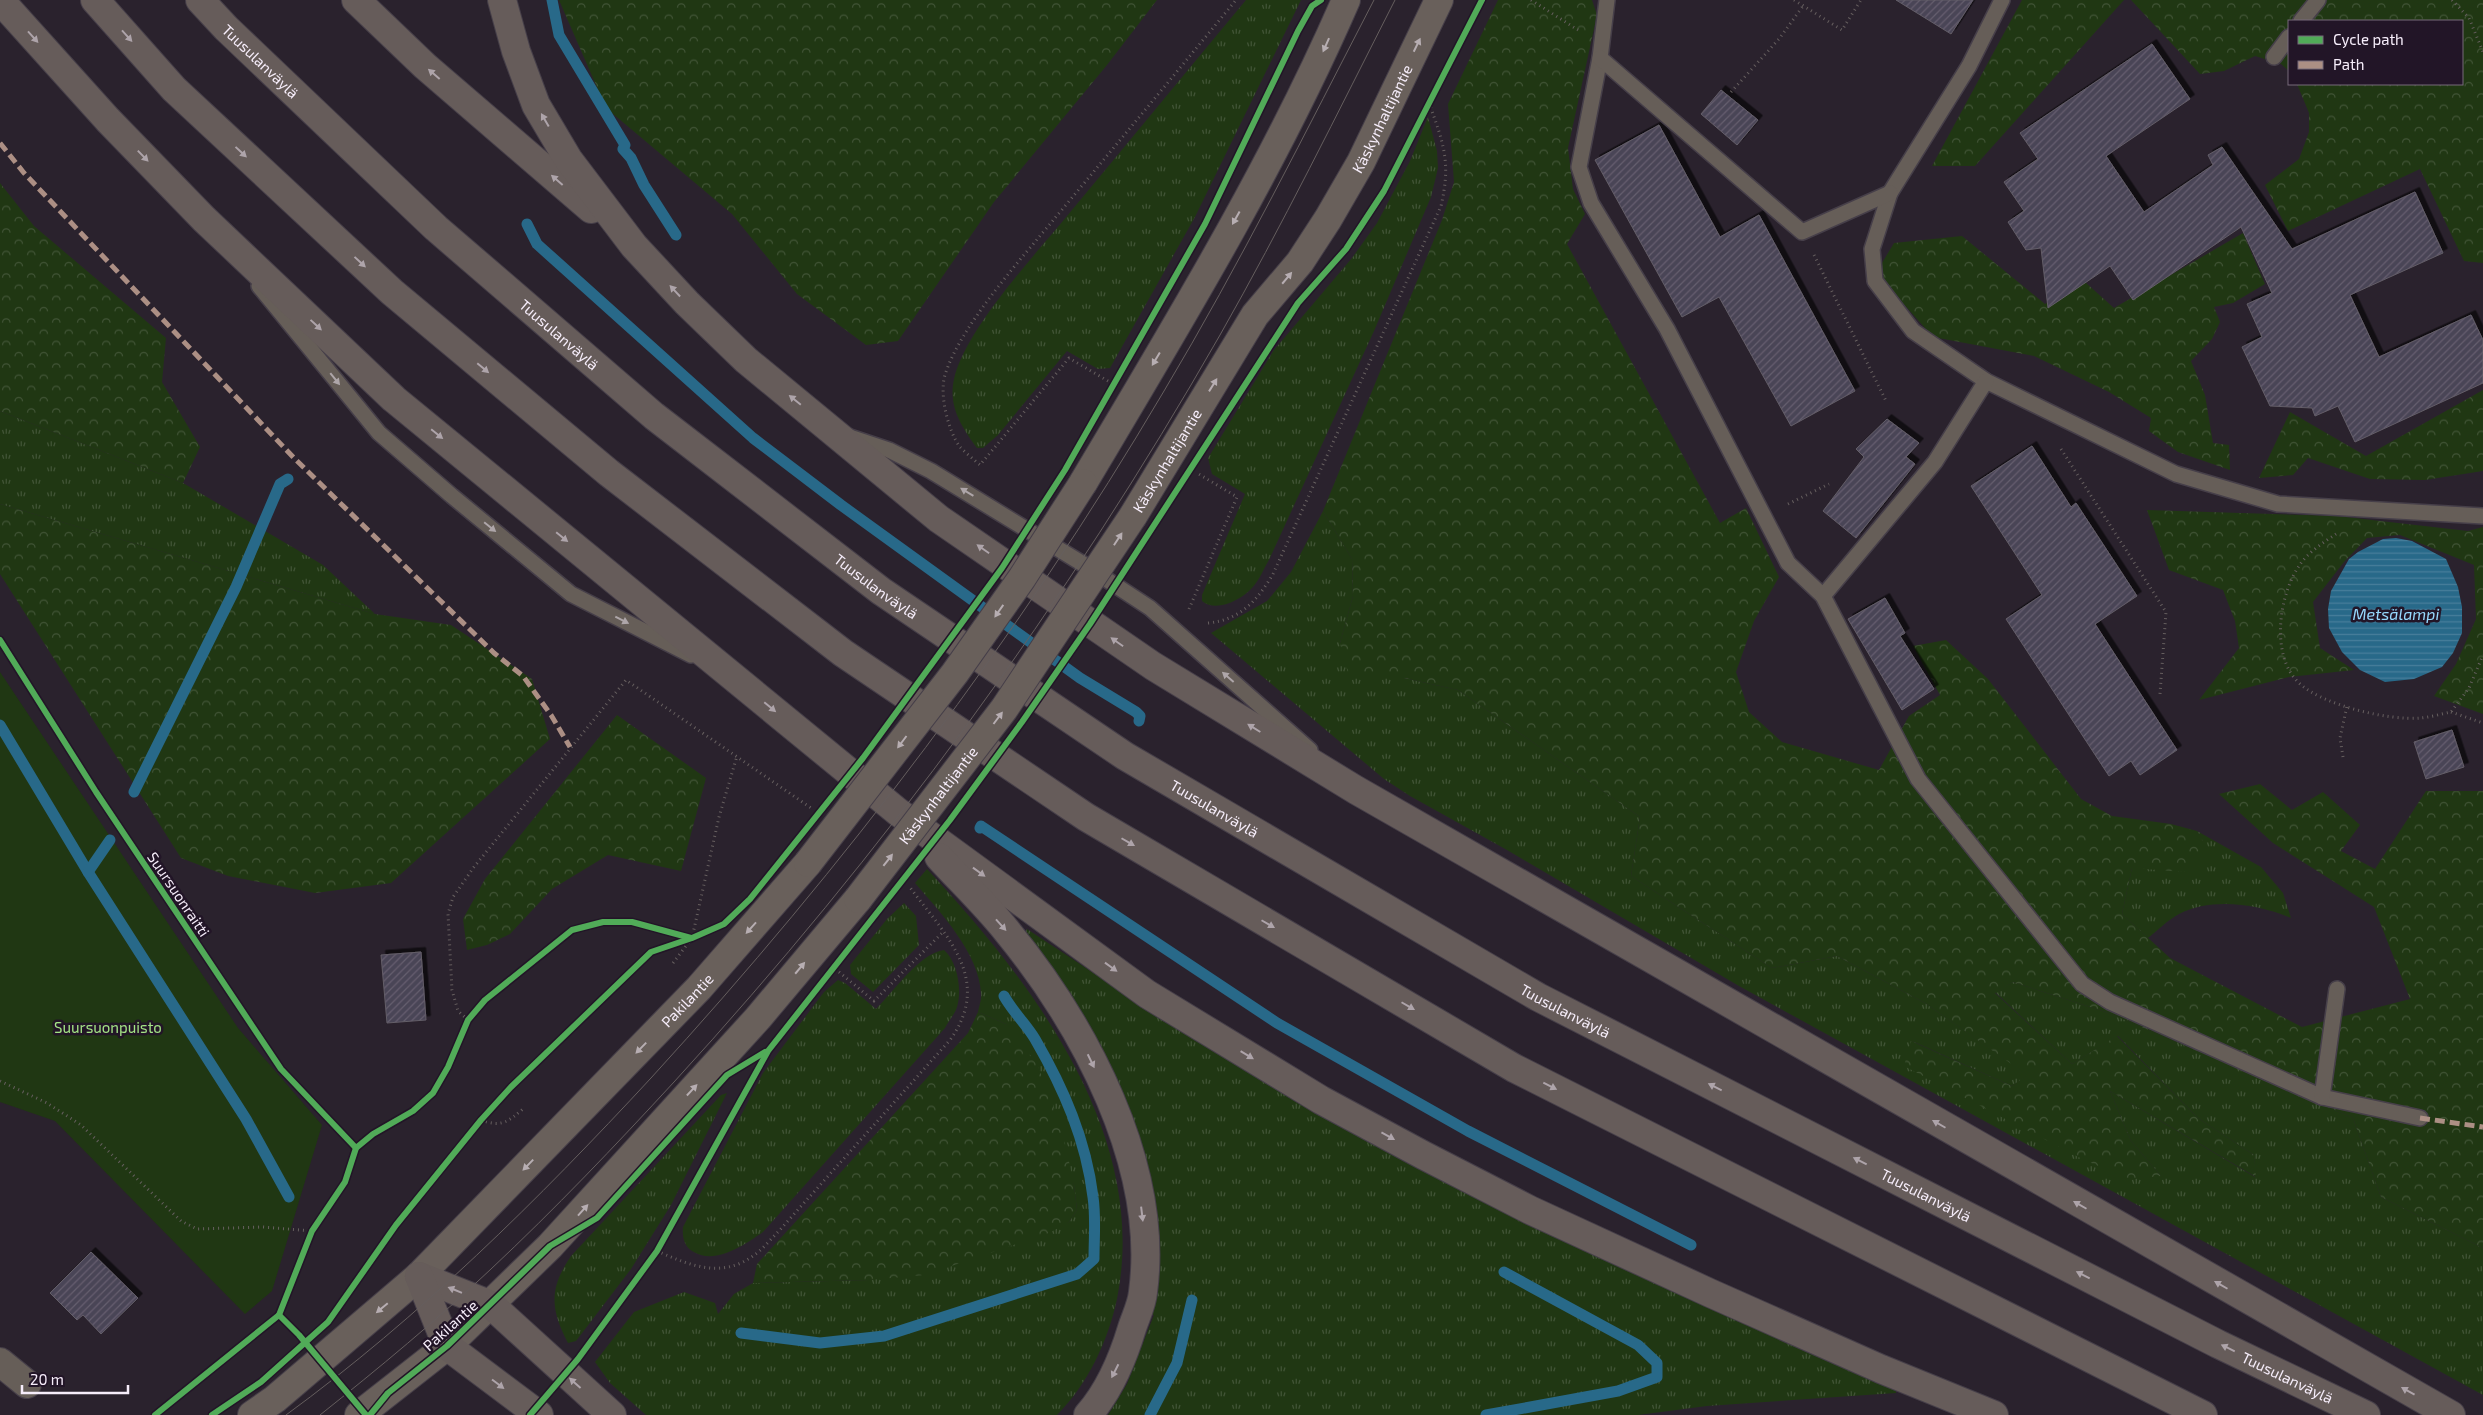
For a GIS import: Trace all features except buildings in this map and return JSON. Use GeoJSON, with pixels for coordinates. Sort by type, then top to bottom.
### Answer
{"type":"FeatureCollection","features":[{"type":"Feature","properties":{"kind":"highway"},"geometry":{"type":"LineString","coordinates":[[0,0],[108,120],[204,219],[394,398],[898,812],[1147,994],[1321,1100],[1423,1156],[1539,1214],[1881,1369],[1994,1415]]}},
{"type":"Feature","properties":{"kind":"highway"},"geometry":{"type":"LineString","coordinates":[[94,0],[174,89],[392,292],[609,473],[844,653],[1086,817],[1514,1068],[2203,1415]]}},
{"type":"Feature","properties":{"kind":"highway","name":"Tuusulanväylä"},"geometry":{"type":"LineString","coordinates":[[200,0],[226,28],[436,228],[654,416],[881,591],[1125,756],[1538,997],[2218,1344],[2366,1415]]}},
{"type":"Feature","properties":{"kind":"highway"},"geometry":{"type":"LineString","coordinates":[[356,0],[425,66],[634,246]]}},
{"type":"Feature","properties":{"kind":"highway"},"geometry":{"type":"LineString","coordinates":[[502,0],[516,51],[536,106],[568,159],[634,246],[687,303],[746,360],[939,519],[1120,644],[1356,790],[2451,1415]]}},
{"type":"Feature","properties":{"kind":"highway"},"geometry":{"type":"LineString","coordinates":[[898,812],[1006,930],[1054,997],[1088,1054],[1121,1124],[1140,1196],[1146,1252],[1143,1294],[1126,1350],[1099,1403],[1088,1415]]}},
{"type":"Feature","properties":{"kind":"highway"},"geometry":{"type":"LineString","coordinates":[[419,1276],[491,1305],[612,1415]]}},
{"type":"Feature","properties":{"kind":"highway"},"geometry":{"type":"LineString","coordinates":[[419,1276],[447,1346],[539,1415]]}},
{"type":"Feature","properties":{"kind":"main road","name":"Pakilantie"},"geometry":{"type":"LineString","coordinates":[[252,1415],[275,1399],[419,1276],[699,988],[808,863],[955,673],[1022,578],[1083,483],[1183,315],[1260,175],[1321,56],[1346,0]]}},
{"type":"Feature","properties":{"kind":"main road","name":"Käskynhaltijantie"},"geometry":{"type":"LineString","coordinates":[[858,899],[1004,709],[1133,516],[1256,315],[1300,262],[1328,219],[1361,162],[1439,0]]}},
{"type":"Feature","properties":{"kind":"main road","name":"Pakilantie"},"geometry":{"type":"LineString","coordinates":[[359,1415],[447,1346],[550,1246],[758,1018],[858,899]]}},
{"type":"Feature","properties":{"kind":"street"},"geometry":{"type":"LineString","coordinates":[[0,1362],[27,1384]]}},
{"type":"Feature","properties":{"kind":"lane"},"geometry":{"type":"LineString","coordinates":[[1607,0],[1601,52],[1579,167],[1591,203],[1667,329],[1765,515],[1788,563],[1823,596],[1918,780],[2082,984],[2110,1002],[2322,1097],[2420,1118]]}},
{"type":"Feature","properties":{"kind":"lane"},"geometry":{"type":"LineString","coordinates":[[2002,0],[1969,66],[1890,193],[1872,249],[1875,281],[1912,332],[1986,382],[2176,474],[2278,504],[2483,516]]}},
{"type":"Feature","properties":{"kind":"lane"},"geometry":{"type":"LineString","coordinates":[[2302,20],[2318,0]]}},
{"type":"Feature","properties":{"kind":"lane"},"geometry":{"type":"LineString","coordinates":[[2274,57],[2288,37]]}},
{"type":"Feature","properties":{"kind":"lane"},"geometry":{"type":"LineString","coordinates":[[1601,52],[1802,232],[1890,193]]}},
{"type":"Feature","properties":{"kind":"lane"},"geometry":{"type":"LineString","coordinates":[[204,219],[386,440],[571,594],[733,676]]}},
{"type":"Feature","properties":{"kind":"lane"},"geometry":{"type":"LineString","coordinates":[[1823,596],[1935,462],[1986,382]]}},
{"type":"Feature","properties":{"kind":"lane"},"geometry":{"type":"LineString","coordinates":[[833,431],[889,450],[931,470],[1083,564],[1150,608],[1356,790]]}},
{"type":"Feature","properties":{"kind":"lane"},"geometry":{"type":"LineString","coordinates":[[2322,1097],[2338,989]]}},
{"type":"Feature","properties":{"kind":"path"},"geometry":{"type":"LineString","coordinates":[[1096,375],[1069,358],[980,465],[960,446],[948,420],[943,398],[945,376],[960,344],[976,318],[1027,252],[1236,0]]}},
{"type":"Feature","properties":{"kind":"path"},"geometry":{"type":"LineString","coordinates":[[1531,0],[1601,52]]}},
{"type":"Feature","properties":{"kind":"path"},"geometry":{"type":"LineString","coordinates":[[1794,0],[1842,30],[1860,0]]}},
{"type":"Feature","properties":{"kind":"path"},"geometry":{"type":"LineString","coordinates":[[2452,0],[2469,18],[2483,52]]}},
{"type":"Feature","properties":{"kind":"path"},"geometry":{"type":"LineString","coordinates":[[1731,92],[1779,40],[1803,6]]}},
{"type":"Feature","properties":{"kind":"path"},"geometry":{"type":"LineString","coordinates":[[1425,112],[1434,94]]}},
{"type":"Feature","properties":{"kind":"path"},"geometry":{"type":"LineString","coordinates":[[1202,620],[1209,623],[1230,618],[1247,609],[1260,597],[1273,574],[1441,206],[1447,165],[1444,144],[1429,103]]}},
{"type":"Feature","properties":{"kind":"path"},"geometry":{"type":"LineString","coordinates":[[1802,232],[1886,401]]}},
{"type":"Feature","properties":{"kind":"path"},"geometry":{"type":"LineString","coordinates":[[1108,392],[1117,376]]}},
{"type":"Feature","properties":{"kind":"path"},"geometry":{"type":"LineString","coordinates":[[2059,446],[2166,612],[2160,694]]}},
{"type":"Feature","properties":{"kind":"path"},"geometry":{"type":"LineString","coordinates":[[1188,612],[1237,497],[1191,469]]}},
{"type":"Feature","properties":{"kind":"path"},"geometry":{"type":"LineString","coordinates":[[1765,515],[1829,484]]}},
{"type":"Feature","properties":{"kind":"path"},"geometry":{"type":"LineString","coordinates":[[2375,510],[2324,542],[2299,565],[2284,597],[2280,634],[2285,659],[2292,674],[2313,694],[2347,706],[2389,716],[2420,718],[2451,712],[2483,723]]}},
{"type":"Feature","properties":{"kind":"path"},"geometry":{"type":"LineString","coordinates":[[2451,712],[2469,688],[2483,655]]}},
{"type":"Feature","properties":{"kind":"path"},"geometry":{"type":"LineString","coordinates":[[468,1020],[458,1011],[452,990],[448,914],[454,897],[474,867],[626,680]]}},
{"type":"Feature","properties":{"kind":"path"},"geometry":{"type":"LineString","coordinates":[[2343,757],[2340,738],[2347,706]]}},
{"type":"Feature","properties":{"kind":"path"},"geometry":{"type":"LineString","coordinates":[[673,963],[692,938],[719,817],[737,756]]}},
{"type":"Feature","properties":{"kind":"path"},"geometry":{"type":"LineString","coordinates":[[839,961],[834,968],[874,1001],[942,932]]}},
{"type":"Feature","properties":{"kind":"path"},"geometry":{"type":"LineString","coordinates":[[676,944],[700,934]]}},
{"type":"Feature","properties":{"kind":"path"},"geometry":{"type":"LineString","coordinates":[[683,936],[692,938]]}},
{"type":"Feature","properties":{"kind":"path"},"geometry":{"type":"LineString","coordinates":[[465,1028],[468,1020],[474,1013]]}},
{"type":"Feature","properties":{"kind":"path"},"geometry":{"type":"LineString","coordinates":[[0,1081],[48,1103],[82,1125],[181,1221],[197,1229],[314,1228],[309,1239]]}},
{"type":"Feature","properties":{"kind":"path"},"geometry":{"type":"LineString","coordinates":[[481,1120],[493,1124],[507,1122],[524,1108]]}},
{"type":"Feature","properties":{"kind":"path"},"geometry":{"type":"LineString","coordinates":[[475,1128],[487,1113]]}},
{"type":"Feature","properties":{"kind":"path"},"geometry":{"type":"LineString","coordinates":[[652,1259],[662,1243]]}},
{"type":"Feature","properties":{"kind":"green space"},"geometry":{"type":"Polygon","coordinates":[[[559,0],[1157,0],[1107,65],[994,202],[898,341],[866,345],[797,294],[732,214],[606,108],[559,0]]]}},
{"type":"Feature","properties":{"kind":"green space"},"geometry":{"type":"Polygon","coordinates":[[[1246,0],[1301,0],[1195,217],[1110,368],[1098,369],[1067,351],[998,435],[983,448],[977,448],[961,424],[954,407],[953,398],[954,379],[972,338],[986,316],[1020,272],[1246,0]]]}},
{"type":"Feature","properties":{"kind":"green space"},"geometry":{"type":"Polygon","coordinates":[[[1498,0],[1592,0],[1597,15],[1568,148],[1573,189],[1585,214],[1567,244],[1720,523],[1746,508],[1779,577],[1754,621],[1736,672],[1749,712],[1782,742],[1879,770],[1909,716],[1940,695],[1913,646],[1946,640],[1988,679],[2081,799],[2112,816],[2171,824],[2197,831],[2210,853],[2184,872],[2132,868],[2122,914],[2170,958],[2302,1027],[2410,999],[2374,907],[2273,843],[2219,794],[2260,784],[2292,810],[2323,792],[2360,825],[2341,851],[2375,869],[2426,791],[2483,791],[2483,1248],[2381,1197],[2353,1118],[2109,1013],[2013,982],[1995,993],[2072,1064],[2117,1036],[2198,1118],[2254,1155],[2256,1177],[2110,1091],[2131,1141],[2161,1176],[2130,1179],[2084,1160],[1904,1066],[1911,1041],[2012,1086],[2027,1075],[1925,1003],[1837,956],[1772,968],[1631,876],[1640,817],[1458,690],[1404,678],[1348,673],[1340,643],[1353,596],[1352,559],[1323,511],[1442,220],[1454,182],[1448,104],[1498,0]]]}},
{"type":"Feature","properties":{"kind":"green space"},"geometry":{"type":"Polygon","coordinates":[[[2022,0],[2124,0],[1975,166],[1932,166],[2022,0]]]}},
{"type":"Feature","properties":{"kind":"green space"},"geometry":{"type":"Polygon","coordinates":[[[2131,0],[2483,0],[2483,263],[2464,261],[2420,169],[2288,231],[2265,185],[2299,159],[2309,132],[2309,113],[2297,85],[2463,85],[2463,20],[2288,20],[2288,70],[2281,64],[2255,56],[2224,71],[2200,74],[2131,0]]]}},
{"type":"Feature","properties":{"kind":"green space"},"geometry":{"type":"Polygon","coordinates":[[[1428,117],[1437,151],[1438,168],[1431,197],[1374,331],[1269,560],[1255,585],[1242,597],[1228,604],[1214,606],[1208,604],[1202,601],[1202,595],[1245,494],[1212,474],[1208,458],[1274,350],[1352,258],[1377,223],[1410,161],[1428,117]]]}},
{"type":"Feature","properties":{"kind":"green space"},"geometry":{"type":"Polygon","coordinates":[[[0,183],[34,226],[166,338],[162,382],[200,447],[183,483],[0,411],[0,183]]]}},
{"type":"Feature","properties":{"kind":"green space"},"geometry":{"type":"Polygon","coordinates":[[[2243,233],[2265,284],[2233,303],[2214,307],[2220,322],[2212,339],[2191,361],[2205,395],[2213,443],[2229,445],[2230,470],[2178,452],[2149,431],[2151,418],[2109,392],[2034,356],[1933,337],[1876,273],[1894,243],[1962,236],[2045,304],[2085,282],[2114,308],[2243,233]]]}},
{"type":"Feature","properties":{"kind":"green space"},"geometry":{"type":"Polygon","coordinates":[[[2483,390],[2483,471],[2425,480],[2370,479],[2308,458],[2293,475],[2259,478],[2290,412],[2366,456],[2483,390]]]}},
{"type":"Feature","properties":{"kind":"green space"},"geometry":{"type":"Polygon","coordinates":[[[0,411],[183,483],[323,565],[375,614],[0,504],[0,411]]]}},
{"type":"Feature","properties":{"kind":"green space"},"geometry":{"type":"Polygon","coordinates":[[[0,504],[375,614],[451,625],[532,679],[550,739],[391,883],[315,893],[228,876],[181,858],[0,574],[0,504]]]}},
{"type":"Feature","properties":{"kind":"green space"},"geometry":{"type":"Polygon","coordinates":[[[2147,510],[2337,516],[2468,531],[2483,527],[2483,714],[2434,696],[2456,664],[2476,619],[2474,565],[2400,535],[2367,538],[2344,562],[2313,602],[2320,648],[2354,670],[2289,677],[2199,700],[2239,648],[2235,621],[2223,590],[2169,570],[2147,510]]]}},
{"type":"Feature","properties":{"kind":"green space"},"geometry":{"type":"Polygon","coordinates":[[[1323,511],[1352,559],[1353,596],[1340,643],[1404,678],[1458,690],[1640,817],[1631,876],[1772,968],[1837,956],[1925,1003],[2028,1075],[2012,1086],[1912,1041],[2161,1176],[2131,1141],[2110,1091],[2255,1177],[2254,1155],[2198,1118],[2118,1036],[2072,1064],[1995,992],[2013,982],[2109,1013],[2353,1118],[2381,1197],[2483,1248],[2483,1395],[1739,986],[1507,850],[1410,796],[1384,779],[1211,633],[1267,601],[1291,572],[1323,511]]]}},
{"type":"Feature","properties":{"kind":"green space","name":"Suursuonpuisto"},"geometry":{"type":"Polygon","coordinates":[[[0,672],[238,1028],[322,1125],[272,1291],[245,1314],[55,1121],[0,1102],[0,672]]]}},
{"type":"Feature","properties":{"kind":"green space"},"geometry":{"type":"Polygon","coordinates":[[[617,715],[706,778],[681,871],[608,855],[552,889],[510,934],[487,945],[467,950],[463,919],[485,879],[617,715]]]}},
{"type":"Feature","properties":{"kind":"green space"},"geometry":{"type":"Polygon","coordinates":[[[2197,831],[2261,867],[2283,893],[2291,918],[2250,906],[2235,904],[2206,905],[2179,914],[2148,938],[2122,914],[2132,868],[2209,853],[2197,831]]]}},
{"type":"Feature","properties":{"kind":"green space"},"geometry":{"type":"Polygon","coordinates":[[[927,869],[967,913],[1006,961],[1042,1011],[1074,1064],[1099,1120],[1116,1178],[1123,1238],[1117,1299],[1108,1330],[1095,1361],[1078,1390],[1057,1415],[646,1415],[610,1383],[595,1362],[634,1312],[684,1292],[715,1303],[718,1314],[734,1294],[753,1283],[869,1280],[1069,1222],[1077,1210],[1074,1185],[1006,1024],[978,1012],[981,1000],[979,978],[966,948],[936,907],[915,883],[927,869]]]}},
{"type":"Feature","properties":{"kind":"green space"},"geometry":{"type":"Polygon","coordinates":[[[904,903],[916,916],[919,945],[873,992],[851,974],[850,965],[887,919],[904,903]]]}},
{"type":"Feature","properties":{"kind":"green space"},"geometry":{"type":"Polygon","coordinates":[[[1027,929],[1142,1005],[1896,1386],[1896,1393],[1707,1406],[1638,1415],[1108,1415],[1127,1384],[1154,1315],[1149,1314],[1152,1195],[1134,1121],[1101,1047],[1065,988],[1024,935],[1027,929]]]}},
{"type":"Feature","properties":{"kind":"green space"},"geometry":{"type":"Polygon","coordinates":[[[944,950],[953,962],[959,987],[956,1010],[945,1028],[763,1232],[738,1248],[720,1255],[701,1255],[689,1249],[684,1240],[683,1227],[763,1073],[824,992],[838,980],[845,983],[876,1009],[916,966],[926,958],[944,950]]]}},
{"type":"Feature","properties":{"kind":"green space"},"geometry":{"type":"Polygon","coordinates":[[[978,1012],[1006,1024],[1038,1066],[1062,1129],[1074,1185],[1077,1210],[1069,1222],[1049,1233],[925,1275],[869,1280],[753,1283],[757,1264],[968,1033],[978,1012]]]}},
{"type":"Feature","properties":{"kind":"green space"},"geometry":{"type":"Polygon","coordinates":[[[727,1093],[671,1205],[631,1269],[576,1341],[568,1343],[558,1320],[554,1299],[559,1278],[571,1256],[721,1095],[727,1093]]]}},
{"type":"Feature","properties":{"kind":"water","name":"Metsälampi"},"geometry":{"type":"Polygon","coordinates":[[[2396,538],[2412,541],[2446,559],[2458,587],[2462,607],[2462,633],[2453,653],[2442,667],[2414,679],[2385,682],[2360,670],[2342,652],[2329,628],[2328,609],[2331,591],[2349,559],[2383,539],[2396,538]]]}},
{"type":"Feature","properties":{"kind":"waterway"},"geometry":{"type":"LineString","coordinates":[[552,0],[559,35],[625,145],[623,149],[631,158],[644,185],[676,235]]}},
{"type":"Feature","properties":{"kind":"waterway"},"geometry":{"type":"LineString","coordinates":[[527,224],[537,244],[753,438],[841,505],[1080,678],[1136,712],[1140,716],[1139,721]]}},
{"type":"Feature","properties":{"kind":"waterway"},"geometry":{"type":"LineString","coordinates":[[134,792],[236,587],[280,484],[288,479]]}},
{"type":"Feature","properties":{"kind":"waterway"},"geometry":{"type":"LineString","coordinates":[[0,725],[88,872],[246,1119],[289,1197]]}},
{"type":"Feature","properties":{"kind":"waterway"},"geometry":{"type":"LineString","coordinates":[[980,828],[981,826],[1277,1023],[1468,1131],[1691,1245]]}},
{"type":"Feature","properties":{"kind":"waterway"},"geometry":{"type":"LineString","coordinates":[[88,872],[110,840]]}},
{"type":"Feature","properties":{"kind":"waterway"},"geometry":{"type":"LineString","coordinates":[[741,1333],[820,1343],[884,1336],[1077,1274],[1094,1259],[1094,1205],[1090,1176],[1079,1135],[1064,1096],[1046,1058],[1004,996]]}},
{"type":"Feature","properties":{"kind":"waterway"},"geometry":{"type":"LineString","coordinates":[[1486,1415],[1618,1391],[1657,1377],[1657,1363],[1638,1345],[1504,1272]]}},
{"type":"Feature","properties":{"kind":"waterway"},"geometry":{"type":"LineString","coordinates":[[1150,1415],[1177,1363],[1192,1300]]}},
{"type":"Feature","properties":{"kind":"tram line"},"geometry":{"type":"LineString","coordinates":[[286,1415],[384,1338],[431,1297],[565,1168],[651,1078],[723,998],[860,833],[926,748],[1050,572],[1164,391],[1246,246],[1374,0]]}},
{"type":"Feature","properties":{"kind":"tram line"},"geometry":{"type":"LineString","coordinates":[[320,1415],[386,1362],[471,1288],[630,1130],[751,996],[898,817],[968,724],[1035,629],[1161,435],[1220,335],[1265,252],[1395,0]]}},
{"type":"Feature","properties":{"kind":"marked path"},"geometry":{"type":"LineString","coordinates":[[0,143],[24,173],[294,458],[494,653],[523,676],[551,715],[570,747]]}},
{"type":"Feature","properties":{"kind":"marked path"},"geometry":{"type":"LineString","coordinates":[[2420,1118],[2483,1127]]}},
{"type":"Feature","properties":{"kind":"cycle path"},"geometry":{"type":"LineString","coordinates":[[212,1415],[261,1382],[328,1322],[396,1225],[481,1120],[511,1087],[651,952],[692,938],[724,924],[750,899],[863,758],[1002,568],[1065,470],[1205,224],[1298,31],[1312,6],[1321,0]]}},
{"type":"Feature","properties":{"kind":"cycle path"},"geometry":{"type":"LineString","coordinates":[[530,1415],[578,1359],[657,1251],[768,1051],[950,820],[1022,722],[1090,624],[1298,303],[1346,249],[1384,191],[1482,0]]}},
{"type":"Feature","properties":{"kind":"cycle path","name":"Suursuonraitti"},"geometry":{"type":"LineString","coordinates":[[0,640],[96,792],[281,1069],[356,1148]]}},
{"type":"Feature","properties":{"kind":"cycle path"},"geometry":{"type":"LineString","coordinates":[[155,1415],[279,1315],[312,1231],[345,1182],[356,1148],[373,1134],[413,1111],[433,1093],[448,1067],[468,1020],[485,1000],[572,930],[603,922],[632,922],[691,938]]}},
{"type":"Feature","properties":{"kind":"cycle path"},"geometry":{"type":"LineString","coordinates":[[370,1415],[388,1393],[447,1346],[550,1246],[597,1218],[727,1075],[765,1052]]}},
{"type":"Feature","properties":{"kind":"cycle path"},"geometry":{"type":"LineString","coordinates":[[279,1315],[299,1335],[366,1415]]}}]}
